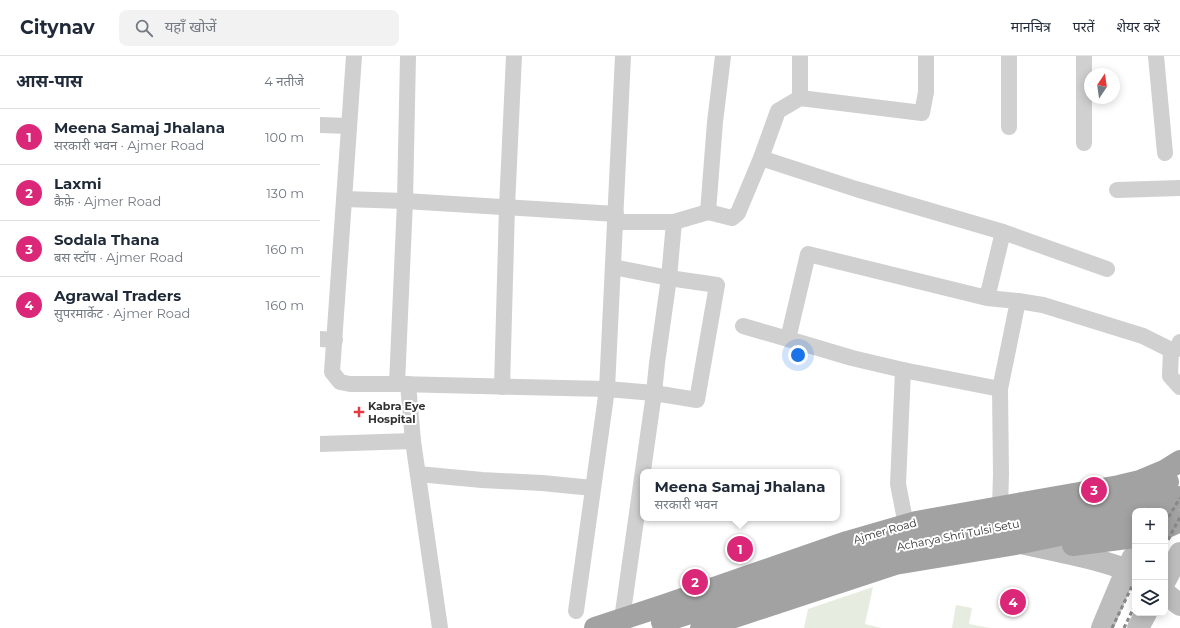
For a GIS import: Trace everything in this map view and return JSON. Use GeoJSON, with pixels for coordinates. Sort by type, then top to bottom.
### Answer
{"type":"FeatureCollection","features":[{"type":"Feature","properties":{"kind":"highway","name":"Ajmer Road"},"geometry":{"type":"LineString","coordinates":[[600,627],[847,542],[916,522],[1119,486],[1140,481],[1164,471],[1180,461]]}},
{"type":"Feature","properties":{"kind":"highway","name":"Acharya Shri Tulsi Setu"},"geometry":{"type":"LineString","coordinates":[[643,628],[912,542],[1066,514],[1139,498],[1170,481],[1180,473]]}},
{"type":"Feature","properties":{"kind":"highway"},"geometry":{"type":"LineString","coordinates":[[1160,508],[1180,497]]}},
{"type":"Feature","properties":{"kind":"highway","name":"Acharya Shri Tulsi Setu"},"geometry":{"type":"LineString","coordinates":[[701,628],[895,564],[1021,544],[1132,519]]}},
{"type":"Feature","properties":{"kind":"highway"},"geometry":{"type":"LineString","coordinates":[[1168,527],[1180,521]]}},
{"type":"Feature","properties":{"kind":"highway"},"geometry":{"type":"LineString","coordinates":[[737,628],[848,590],[925,567],[1029,550],[1087,544],[1132,553]]}},
{"type":"Feature","properties":{"kind":"main road"},"geometry":{"type":"LineString","coordinates":[[1119,486],[1134,508]]}},
{"type":"Feature","properties":{"kind":"main road"},"geometry":{"type":"LineString","coordinates":[[1094,490],[1132,551]]}},
{"type":"Feature","properties":{"kind":"main road"},"geometry":{"type":"LineString","coordinates":[[1021,544],[1092,559],[1117,566],[1132,554]]}},
{"type":"Feature","properties":{"kind":"main road"},"geometry":{"type":"LineString","coordinates":[[1165,580],[1176,553]]}},
{"type":"Feature","properties":{"kind":"main road"},"geometry":{"type":"LineString","coordinates":[[1102,628],[1132,556]]}},
{"type":"Feature","properties":{"kind":"main road"},"geometry":{"type":"LineString","coordinates":[[1168,587],[1180,593]]}},
{"type":"Feature","properties":{"kind":"main road"},"geometry":{"type":"LineString","coordinates":[[1168,595],[1180,605]]}},
{"type":"Feature","properties":{"kind":"main road"},"geometry":{"type":"LineString","coordinates":[[1138,628],[1144,616]]}},
{"type":"Feature","properties":{"kind":"street"},"geometry":{"type":"LineString","coordinates":[[354,56],[344,199],[328,340],[332,372],[340,382],[350,384],[607,389],[654,393],[697,400],[718,285],[613,268]]}},
{"type":"Feature","properties":{"kind":"street"},"geometry":{"type":"LineString","coordinates":[[408,56],[404,201],[403,384],[413,441],[440,628]]}},
{"type":"Feature","properties":{"kind":"street"},"geometry":{"type":"LineString","coordinates":[[502,387],[507,207],[514,56]]}},
{"type":"Feature","properties":{"kind":"street"},"geometry":{"type":"LineString","coordinates":[[576,611],[607,389],[623,56]]}},
{"type":"Feature","properties":{"kind":"street"},"geometry":{"type":"LineString","coordinates":[[708,212],[715,122],[724,56]]}},
{"type":"Feature","properties":{"kind":"street"},"geometry":{"type":"LineString","coordinates":[[800,56],[800,98]]}},
{"type":"Feature","properties":{"kind":"street"},"geometry":{"type":"LineString","coordinates":[[344,199],[507,207],[616,218],[674,222],[708,212],[732,218],[738,213],[778,112],[800,98],[922,113],[926,92],[926,56]]}},
{"type":"Feature","properties":{"kind":"street"},"geometry":{"type":"LineString","coordinates":[[1009,56],[1009,127]]}},
{"type":"Feature","properties":{"kind":"street"},"geometry":{"type":"LineString","coordinates":[[1084,56],[1084,143]]}},
{"type":"Feature","properties":{"kind":"street"},"geometry":{"type":"LineString","coordinates":[[1156,56],[1165,153]]}},
{"type":"Feature","properties":{"kind":"street"},"geometry":{"type":"LineString","coordinates":[[320,125],[349,126]]}},
{"type":"Feature","properties":{"kind":"street"},"geometry":{"type":"LineString","coordinates":[[761,158],[856,189],[1003,232],[1107,269]]}},
{"type":"Feature","properties":{"kind":"street"},"geometry":{"type":"LineString","coordinates":[[1117,190],[1180,188]]}},
{"type":"Feature","properties":{"kind":"street"},"geometry":{"type":"LineString","coordinates":[[643,469],[669,278],[674,222]]}},
{"type":"Feature","properties":{"kind":"street"},"geometry":{"type":"LineString","coordinates":[[987,298],[1003,232]]}},
{"type":"Feature","properties":{"kind":"street"},"geometry":{"type":"LineString","coordinates":[[788,339],[808,254],[987,298],[1043,305],[1176,346],[1170,376],[1180,388]]}},
{"type":"Feature","properties":{"kind":"street"},"geometry":{"type":"LineString","coordinates":[[1000,508],[1000,389],[1018,301]]}},
{"type":"Feature","properties":{"kind":"street"},"geometry":{"type":"LineString","coordinates":[[743,326],[852,358],[903,370],[1000,389]]}},
{"type":"Feature","properties":{"kind":"street"},"geometry":{"type":"LineString","coordinates":[[903,370],[898,484],[906,525]]}},
{"type":"Feature","properties":{"kind":"street"},"geometry":{"type":"LineString","coordinates":[[320,444],[413,441]]}},
{"type":"Feature","properties":{"kind":"street"},"geometry":{"type":"LineString","coordinates":[[418,474],[593,488]]}},
{"type":"Feature","properties":{"kind":"street"},"geometry":{"type":"LineString","coordinates":[[622,619],[640,492]]}},
{"type":"Feature","properties":{"kind":"shaded area"},"geometry":{"type":"Polygon","coordinates":[[[873,587],[865,624],[881,628],[804,628],[808,609],[873,587]]]}},
{"type":"Feature","properties":{"kind":"shaded area"},"geometry":{"type":"Polygon","coordinates":[[[956,605],[972,608],[969,624],[990,628],[952,628],[956,605]]]}},
{"type":"Feature","properties":{"kind":"railway"},"geometry":{"type":"LineString","coordinates":[[1168,518],[1180,498]]}},
{"type":"Feature","properties":{"kind":"railway"},"geometry":{"type":"LineString","coordinates":[[1166,544],[1180,517]]}},
{"type":"Feature","properties":{"kind":"railway"},"geometry":{"type":"LineString","coordinates":[[1112,628],[1132,586]]}},
{"type":"Feature","properties":{"kind":"railway"},"geometry":{"type":"LineString","coordinates":[[1124,628],[1132,611]]}},
{"type":"Feature","properties":{"kind":"place","name":"Kabra Eye Hospital"},"geometry":{"type":"Point","coordinates":[359,412]}},
{"type":"Feature","properties":{"kind":"place","name":"Sodala Thana"},"geometry":{"type":"Point","coordinates":[1094,490]}},
{"type":"Feature","properties":{"kind":"place","name":"Meena Samaj Jhalana"},"geometry":{"type":"Point","coordinates":[740,549]}},
{"type":"Feature","properties":{"kind":"place","name":"Laxmi"},"geometry":{"type":"Point","coordinates":[695,582]}},
{"type":"Feature","properties":{"kind":"place","name":"Agrawal Traders"},"geometry":{"type":"Point","coordinates":[1013,602]}}]}
